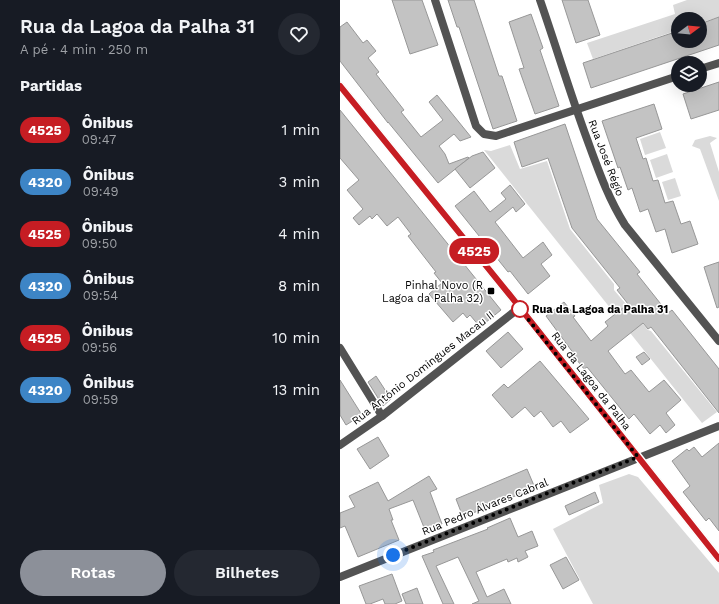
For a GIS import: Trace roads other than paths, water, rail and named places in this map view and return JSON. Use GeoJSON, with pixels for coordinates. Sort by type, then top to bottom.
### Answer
{"type":"FeatureCollection","features":[{"type":"Feature","properties":{"kind":"street"},"geometry":{"type":"LineString","coordinates":[[435,0],[476,126],[484,134],[496,136],[671,78]]}},
{"type":"Feature","properties":{"kind":"street","name":"Rua José Régio"},"geometry":{"type":"LineString","coordinates":[[540,0],[576,109],[605,188],[614,208],[625,225],[719,341]]}},
{"type":"Feature","properties":{"kind":"street"},"geometry":{"type":"LineString","coordinates":[[707,67],[719,63]]}},
{"type":"Feature","properties":{"kind":"street","name":"Rua da Lagoa da Palha"},"geometry":{"type":"LineString","coordinates":[[340,86],[719,559]]}},
{"type":"Feature","properties":{"kind":"street","name":"Rua António Domingues Macau II"},"geometry":{"type":"LineString","coordinates":[[340,445],[382,416],[519,308]]}},
{"type":"Feature","properties":{"kind":"street"},"geometry":{"type":"LineString","coordinates":[[340,348],[382,416]]}},
{"type":"Feature","properties":{"kind":"street","name":"Rua Pedro Álvares Cabral"},"geometry":{"type":"LineString","coordinates":[[340,576],[719,426]]}},
{"type":"Feature","properties":{"kind":"place","name":"Pinhal Novo (R Lagoa da Palha 32)"},"geometry":{"type":"Point","coordinates":[491,291]}},
{"type":"Feature","properties":{"kind":"place","name":"Rua da Lagoa da Palha 31"},"geometry":{"type":"Point","coordinates":[520,309]}}]}
